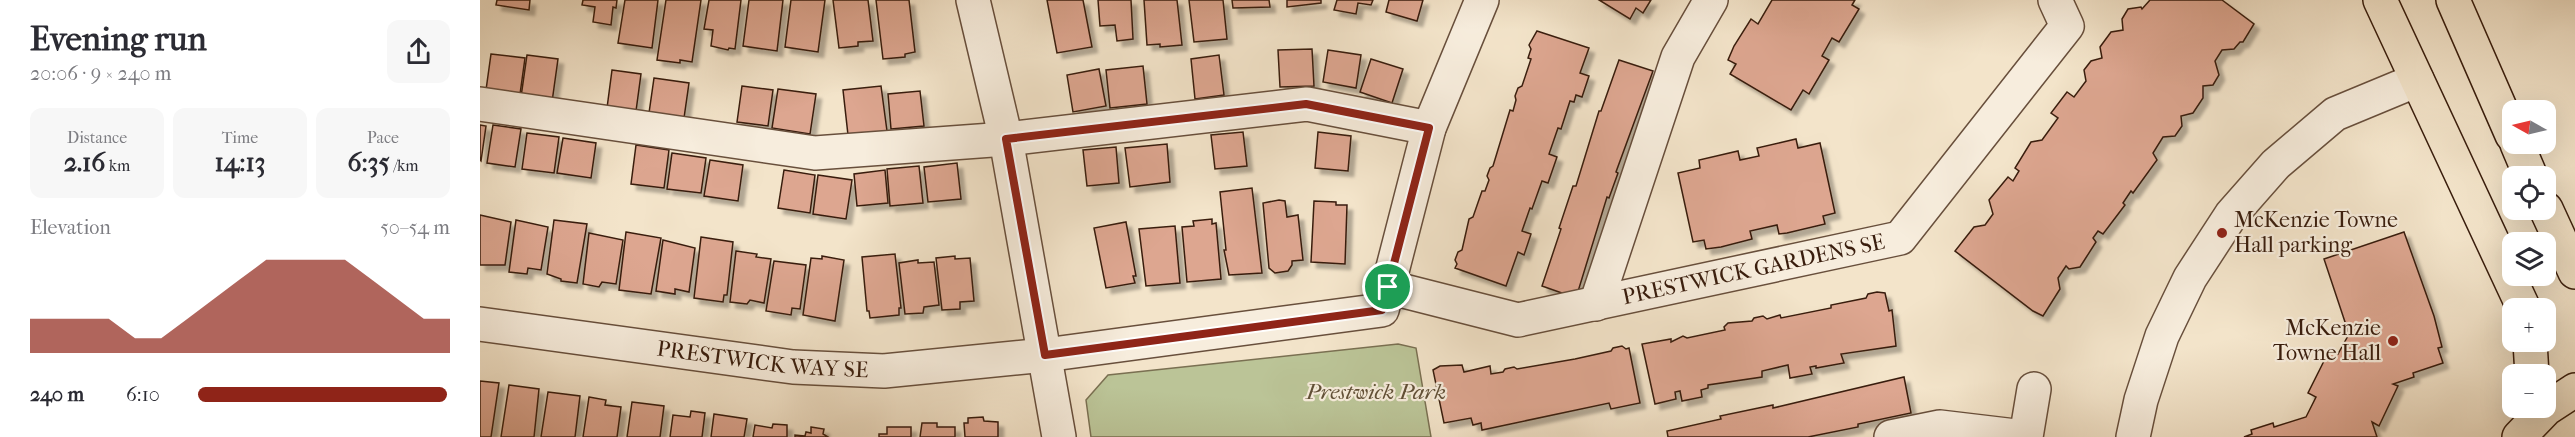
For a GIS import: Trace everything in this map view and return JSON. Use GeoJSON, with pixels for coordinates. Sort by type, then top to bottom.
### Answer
{"type":"FeatureCollection","features":[{"type":"Feature","properties":{"kind":"main road"},"geometry":{"type":"LineString","coordinates":[[2380,0],[2519,298]]}},
{"type":"Feature","properties":{"kind":"main road"},"geometry":{"type":"LineString","coordinates":[[2453,0],[2502,112]]}},
{"type":"Feature","properties":{"kind":"main road"},"geometry":{"type":"LineString","coordinates":[[2551,220],[2575,272]]}},
{"type":"Feature","properties":{"kind":"main road"},"geometry":{"type":"LineString","coordinates":[[2522,426],[2575,390]]}},
{"type":"Feature","properties":{"kind":"street"},"geometry":{"type":"LineString","coordinates":[[973,0],[1006,139],[1059,437]]}},
{"type":"Feature","properties":{"kind":"street"},"geometry":{"type":"LineString","coordinates":[[1388,287],[1429,128],[1482,0]]}},
{"type":"Feature","properties":{"kind":"street","name":"PRESTWICK GARDENS SE"},"geometry":{"type":"LineString","coordinates":[[1596,304],[1678,57],[1711,0]]}},
{"type":"Feature","properties":{"kind":"street","name":"PRESTWICK GARDENS SE"},"geometry":{"type":"LineString","coordinates":[[1388,287],[1518,320],[1899,238],[2067,26],[2055,0]]}},
{"type":"Feature","properties":{"kind":"street"},"geometry":{"type":"LineString","coordinates":[[2133,437],[2141,400],[2162,336],[2190,278],[2231,215],[2276,164],[2335,114],[2417,80]]}},
{"type":"Feature","properties":{"kind":"street"},"geometry":{"type":"LineString","coordinates":[[480,104],[815,153],[1006,139],[1306,104],[1429,128]]}},
{"type":"Feature","properties":{"kind":"street","name":"PRESTWICK WAY SE"},"geometry":{"type":"LineString","coordinates":[[480,324],[793,367],[884,371],[1045,355],[1382,310],[1388,287]]}},
{"type":"Feature","properties":{"kind":"street"},"geometry":{"type":"LineString","coordinates":[[1891,437],[1940,427],[2025,437],[2034,389]]}},
{"type":"Feature","properties":{"kind":"green space","name":"Prestwick Park"},"geometry":{"type":"Polygon","coordinates":[[[1398,344],[1416,348],[1431,437],[1091,437],[1086,400],[1108,375],[1398,344]]]}},
{"type":"Feature","properties":{"kind":"building"},"geometry":{"type":"Polygon","coordinates":[[[497,0],[530,0],[529,10],[496,5],[497,0]]]}},
{"type":"Feature","properties":{"kind":"building"},"geometry":{"type":"Polygon","coordinates":[[[583,0],[617,0],[616,8],[613,7],[611,25],[593,22],[595,7],[582,5],[583,0]]]}},
{"type":"Feature","properties":{"kind":"building"},"geometry":{"type":"Polygon","coordinates":[[[625,0],[658,0],[652,48],[618,43],[625,0]]]}},
{"type":"Feature","properties":{"kind":"building"},"geometry":{"type":"Polygon","coordinates":[[[666,0],[701,0],[692,62],[657,60],[666,0]]]}},
{"type":"Feature","properties":{"kind":"building"},"geometry":{"type":"Polygon","coordinates":[[[709,0],[741,0],[735,49],[729,48],[728,50],[711,46],[713,30],[704,29],[709,0]]]}},
{"type":"Feature","properties":{"kind":"building"},"geometry":{"type":"Polygon","coordinates":[[[749,0],[783,0],[777,51],[743,46],[749,0]]]}},
{"type":"Feature","properties":{"kind":"building"},"geometry":{"type":"Polygon","coordinates":[[[791,0],[825,0],[818,52],[785,47],[791,0]]]}},
{"type":"Feature","properties":{"kind":"building"},"geometry":{"type":"Polygon","coordinates":[[[833,0],[868,0],[873,41],[858,42],[858,46],[839,48],[833,0]]]}},
{"type":"Feature","properties":{"kind":"building"},"geometry":{"type":"Polygon","coordinates":[[[876,0],[909,0],[915,52],[905,54],[905,57],[883,59],[876,0]]]}},
{"type":"Feature","properties":{"kind":"building"},"geometry":{"type":"Polygon","coordinates":[[[1047,0],[1083,0],[1092,47],[1057,53],[1047,0]]]}},
{"type":"Feature","properties":{"kind":"building"},"geometry":{"type":"Polygon","coordinates":[[[1098,0],[1131,0],[1133,39],[1117,41],[1115,25],[1100,26],[1098,0]]]}},
{"type":"Feature","properties":{"kind":"building"},"geometry":{"type":"Polygon","coordinates":[[[1144,0],[1177,0],[1182,45],[1160,47],[1160,44],[1147,45],[1144,0]]]}},
{"type":"Feature","properties":{"kind":"building"},"geometry":{"type":"Polygon","coordinates":[[[1189,0],[1223,0],[1227,39],[1194,42],[1189,0]]]}},
{"type":"Feature","properties":{"kind":"building"},"geometry":{"type":"Polygon","coordinates":[[[1232,0],[1269,0],[1270,7],[1233,8],[1232,0]]]}},
{"type":"Feature","properties":{"kind":"building"},"geometry":{"type":"Polygon","coordinates":[[[1287,0],[1321,0],[1321,3],[1287,7],[1287,0]]]}},
{"type":"Feature","properties":{"kind":"building"},"geometry":{"type":"Polygon","coordinates":[[[1337,0],[1373,0],[1371,5],[1358,3],[1356,14],[1334,10],[1337,0]]]}},
{"type":"Feature","properties":{"kind":"building"},"geometry":{"type":"Polygon","coordinates":[[[1389,0],[1423,0],[1417,21],[1386,12],[1389,0]]]}},
{"type":"Feature","properties":{"kind":"building"},"geometry":{"type":"Polygon","coordinates":[[[1599,0],[1651,0],[1643,13],[1636,8],[1630,19],[1599,0]]]}},
{"type":"Feature","properties":{"kind":"building"},"geometry":{"type":"Polygon","coordinates":[[[1772,0],[1855,0],[1852,5],[1859,9],[1839,42],[1832,38],[1822,56],[1829,60],[1809,94],[1803,90],[1791,110],[1730,74],[1736,64],[1728,60],[1734,46],[1751,19],[1758,24],[1772,0]]]}},
{"type":"Feature","properties":{"kind":"building"},"geometry":{"type":"Polygon","coordinates":[[[2150,0],[2222,0],[2254,24],[2243,42],[2240,42],[2234,49],[2222,50],[2215,61],[2219,75],[2213,85],[2203,86],[2203,98],[2193,113],[2181,116],[2182,126],[2175,136],[2163,137],[2153,153],[2157,160],[2133,193],[2131,191],[2123,203],[2125,205],[2103,234],[2098,231],[2093,238],[2096,242],[2080,267],[2069,269],[2066,266],[2058,278],[2060,289],[2043,316],[2033,311],[1955,251],[1974,227],[1985,225],[1993,214],[1989,200],[2008,177],[2013,181],[2019,171],[2015,168],[2031,142],[2042,140],[2058,118],[2051,113],[2067,92],[2074,97],[2086,81],[2084,70],[2091,61],[2102,58],[2100,47],[2111,32],[2123,30],[2122,19],[2128,9],[2141,7],[2142,9],[2150,0]]]}},
{"type":"Feature","properties":{"kind":"building"},"geometry":{"type":"Polygon","coordinates":[[[1537,31],[1589,48],[1580,73],[1589,76],[1582,97],[1576,95],[1574,102],[1570,101],[1561,129],[1558,128],[1549,154],[1557,157],[1548,183],[1542,181],[1532,209],[1530,208],[1522,231],[1531,234],[1524,255],[1518,252],[1506,286],[1455,268],[1457,264],[1455,260],[1458,252],[1462,250],[1469,219],[1473,217],[1482,191],[1485,191],[1489,180],[1487,176],[1493,166],[1510,110],[1513,111],[1515,96],[1518,88],[1522,86],[1531,59],[1528,58],[1531,49],[1529,45],[1537,31]]]}},
{"type":"Feature","properties":{"kind":"building"},"geometry":{"type":"Polygon","coordinates":[[[1312,49],[1314,86],[1280,87],[1278,50],[1312,49]]]}},
{"type":"Feature","properties":{"kind":"building"},"geometry":{"type":"Polygon","coordinates":[[[1328,50],[1361,55],[1356,88],[1323,82],[1328,50]]]}},
{"type":"Feature","properties":{"kind":"building"},"geometry":{"type":"Polygon","coordinates":[[[491,54],[525,58],[520,94],[486,90],[491,54]]]}},
{"type":"Feature","properties":{"kind":"building"},"geometry":{"type":"Polygon","coordinates":[[[527,55],[558,59],[552,102],[521,97],[527,55]]]}},
{"type":"Feature","properties":{"kind":"building"},"geometry":{"type":"Polygon","coordinates":[[[1219,55],[1224,95],[1195,99],[1191,59],[1219,55]]]}},
{"type":"Feature","properties":{"kind":"building"},"geometry":{"type":"Polygon","coordinates":[[[1371,59],[1403,69],[1392,103],[1360,92],[1371,59]]]}},
{"type":"Feature","properties":{"kind":"building"},"geometry":{"type":"Polygon","coordinates":[[[1619,60],[1653,71],[1616,172],[1618,173],[1609,198],[1607,197],[1576,298],[1542,286],[1573,186],[1576,186],[1599,111],[1601,111],[1619,60]]]}},
{"type":"Feature","properties":{"kind":"building"},"geometry":{"type":"Polygon","coordinates":[[[1143,66],[1147,104],[1110,108],[1106,70],[1143,66]]]}},
{"type":"Feature","properties":{"kind":"building"},"geometry":{"type":"Polygon","coordinates":[[[1099,69],[1106,106],[1073,112],[1067,75],[1099,69]]]}},
{"type":"Feature","properties":{"kind":"building"},"geometry":{"type":"Polygon","coordinates":[[[612,70],[641,74],[636,111],[607,108],[612,70]]]}},
{"type":"Feature","properties":{"kind":"building"},"geometry":{"type":"Polygon","coordinates":[[[654,78],[689,83],[684,118],[649,113],[654,78]]]}},
{"type":"Feature","properties":{"kind":"building"},"geometry":{"type":"Polygon","coordinates":[[[742,86],[773,90],[768,126],[737,122],[742,86]]]}},
{"type":"Feature","properties":{"kind":"building"},"geometry":{"type":"Polygon","coordinates":[[[881,86],[887,131],[848,135],[843,90],[881,86]]]}},
{"type":"Feature","properties":{"kind":"building"},"geometry":{"type":"Polygon","coordinates":[[[778,89],[816,94],[810,134],[772,128],[778,89]]]}},
{"type":"Feature","properties":{"kind":"building"},"geometry":{"type":"Polygon","coordinates":[[[920,91],[924,126],[891,129],[888,94],[920,91]]]}},
{"type":"Feature","properties":{"kind":"building"},"geometry":{"type":"Polygon","coordinates":[[[480,125],[486,126],[481,161],[480,160],[480,125]]]}},
{"type":"Feature","properties":{"kind":"building"},"geometry":{"type":"Polygon","coordinates":[[[493,125],[521,129],[515,167],[487,163],[493,125]]]}},
{"type":"Feature","properties":{"kind":"building"},"geometry":{"type":"Polygon","coordinates":[[[1243,132],[1247,166],[1215,169],[1211,135],[1243,132]]]}},
{"type":"Feature","properties":{"kind":"building"},"geometry":{"type":"Polygon","coordinates":[[[1318,132],[1351,136],[1348,171],[1315,168],[1318,132]]]}},
{"type":"Feature","properties":{"kind":"building"},"geometry":{"type":"Polygon","coordinates":[[[527,133],[559,137],[554,173],[522,169],[527,133]]]}},
{"type":"Feature","properties":{"kind":"building"},"geometry":{"type":"Polygon","coordinates":[[[563,138],[596,143],[591,178],[557,173],[563,138]]]}},
{"type":"Feature","properties":{"kind":"building"},"geometry":{"type":"Polygon","coordinates":[[[1796,139],[1798,148],[1820,143],[1835,213],[1823,216],[1825,224],[1779,234],[1777,225],[1750,231],[1752,239],[1721,247],[1706,249],[1704,240],[1693,242],[1678,173],[1700,168],[1699,160],[1738,151],[1740,160],[1759,156],[1757,148],[1796,139]]]}},
{"type":"Feature","properties":{"kind":"building"},"geometry":{"type":"Polygon","coordinates":[[[1167,144],[1170,182],[1130,187],[1125,148],[1167,144]]]}},
{"type":"Feature","properties":{"kind":"building"},"geometry":{"type":"Polygon","coordinates":[[[636,145],[669,150],[664,188],[631,184],[636,145]]]}},
{"type":"Feature","properties":{"kind":"building"},"geometry":{"type":"Polygon","coordinates":[[[1116,147],[1119,183],[1087,186],[1083,150],[1116,147]]]}},
{"type":"Feature","properties":{"kind":"building"},"geometry":{"type":"Polygon","coordinates":[[[672,153],[706,158],[701,193],[667,189],[672,153]]]}},
{"type":"Feature","properties":{"kind":"building"},"geometry":{"type":"Polygon","coordinates":[[[710,160],[743,165],[738,201],[704,196],[710,160]]]}},
{"type":"Feature","properties":{"kind":"building"},"geometry":{"type":"Polygon","coordinates":[[[957,163],[961,199],[928,202],[924,167],[957,163]]]}},
{"type":"Feature","properties":{"kind":"building"},"geometry":{"type":"Polygon","coordinates":[[[919,166],[923,203],[890,206],[887,169],[919,166]]]}},
{"type":"Feature","properties":{"kind":"building"},"geometry":{"type":"Polygon","coordinates":[[[784,170],[815,175],[810,213],[778,208],[784,170]]]}},
{"type":"Feature","properties":{"kind":"building"},"geometry":{"type":"Polygon","coordinates":[[[885,170],[888,203],[857,206],[854,174],[885,170]]]}},
{"type":"Feature","properties":{"kind":"building"},"geometry":{"type":"Polygon","coordinates":[[[818,175],[852,180],[846,219],[813,214],[818,175]]]}},
{"type":"Feature","properties":{"kind":"building"},"geometry":{"type":"Polygon","coordinates":[[[1252,188],[1262,273],[1229,275],[1224,250],[1226,250],[1220,192],[1252,188]]]}},
{"type":"Feature","properties":{"kind":"building"},"geometry":{"type":"Polygon","coordinates":[[[1285,201],[1287,217],[1298,215],[1303,260],[1292,261],[1288,271],[1275,273],[1269,268],[1263,203],[1285,201]]]}},
{"type":"Feature","properties":{"kind":"building"},"geometry":{"type":"Polygon","coordinates":[[[1314,201],[1347,205],[1345,264],[1311,262],[1314,201]]]}},
{"type":"Feature","properties":{"kind":"building"},"geometry":{"type":"Polygon","coordinates":[[[480,215],[511,222],[505,265],[480,265],[480,215]]]}},
{"type":"Feature","properties":{"kind":"building"},"geometry":{"type":"Polygon","coordinates":[[[1212,219],[1212,224],[1216,223],[1221,279],[1187,282],[1182,227],[1194,226],[1193,221],[1212,219]]]}},
{"type":"Feature","properties":{"kind":"building"},"geometry":{"type":"Polygon","coordinates":[[[516,220],[548,227],[541,270],[528,268],[527,274],[509,272],[516,220]]]}},
{"type":"Feature","properties":{"kind":"building"},"geometry":{"type":"Polygon","coordinates":[[[554,220],[587,224],[577,283],[561,281],[547,274],[554,220]]]}},
{"type":"Feature","properties":{"kind":"building"},"geometry":{"type":"Polygon","coordinates":[[[1126,222],[1136,276],[1133,276],[1135,283],[1106,288],[1094,228],[1126,222]]]}},
{"type":"Feature","properties":{"kind":"building"},"geometry":{"type":"Polygon","coordinates":[[[1175,226],[1180,283],[1146,286],[1139,229],[1175,226]]]}},
{"type":"Feature","properties":{"kind":"building"},"geometry":{"type":"Polygon","coordinates":[[[626,232],[661,238],[651,294],[619,290],[626,232]]]}},
{"type":"Feature","properties":{"kind":"building","name":"McKenzie Towne Hall"},"geometry":{"type":"Polygon","coordinates":[[[2404,232],[2434,316],[2442,347],[2438,348],[2443,363],[2413,373],[2414,377],[2393,384],[2398,386],[2379,426],[2372,422],[2377,437],[2244,437],[2252,434],[2251,430],[2273,423],[2274,427],[2306,417],[2316,397],[2308,393],[2330,349],[2338,354],[2349,334],[2324,259],[2404,232]]]}},
{"type":"Feature","properties":{"kind":"building"},"geometry":{"type":"Polygon","coordinates":[[[589,233],[623,240],[616,284],[602,282],[599,287],[583,284],[589,233]]]}},
{"type":"Feature","properties":{"kind":"building"},"geometry":{"type":"Polygon","coordinates":[[[701,237],[733,242],[727,295],[724,295],[723,302],[694,298],[701,237]]]}},
{"type":"Feature","properties":{"kind":"building"},"geometry":{"type":"Polygon","coordinates":[[[663,240],[695,248],[689,292],[675,289],[675,294],[656,291],[663,240]]]}},
{"type":"Feature","properties":{"kind":"building"},"geometry":{"type":"Polygon","coordinates":[[[736,251],[771,259],[764,303],[750,300],[747,304],[730,302],[736,251]]]}},
{"type":"Feature","properties":{"kind":"building"},"geometry":{"type":"Polygon","coordinates":[[[895,254],[901,308],[899,308],[899,315],[870,318],[869,311],[867,311],[862,257],[895,254]]]}},
{"type":"Feature","properties":{"kind":"building"},"geometry":{"type":"Polygon","coordinates":[[[822,256],[844,260],[835,321],[803,315],[811,258],[822,259],[822,256]]]}},
{"type":"Feature","properties":{"kind":"building"},"geometry":{"type":"Polygon","coordinates":[[[955,256],[955,259],[970,258],[974,301],[960,302],[960,309],[942,310],[936,258],[955,256]]]}},
{"type":"Feature","properties":{"kind":"building"},"geometry":{"type":"Polygon","coordinates":[[[918,260],[918,263],[934,262],[939,305],[924,307],[923,313],[905,314],[899,263],[918,260]]]}},
{"type":"Feature","properties":{"kind":"building"},"geometry":{"type":"Polygon","coordinates":[[[774,261],[806,265],[800,309],[792,308],[791,315],[766,311],[774,261]]]}},
{"type":"Feature","properties":{"kind":"building"},"geometry":{"type":"Polygon","coordinates":[[[1885,293],[1889,311],[1892,310],[1896,346],[1841,354],[1844,363],[1810,367],[1812,374],[1790,378],[1788,365],[1762,371],[1762,377],[1708,385],[1708,388],[1701,390],[1702,397],[1682,401],[1680,391],[1675,392],[1676,399],[1655,404],[1642,344],[1671,339],[1671,342],[1683,336],[1687,338],[1725,330],[1724,327],[1728,323],[1752,321],[1754,318],[1763,316],[1767,319],[1780,315],[1781,318],[1831,308],[1831,305],[1866,298],[1868,294],[1885,293]]]}},
{"type":"Feature","properties":{"kind":"building"},"geometry":{"type":"Polygon","coordinates":[[[1622,346],[1629,348],[1640,403],[1611,409],[1609,403],[1482,430],[1481,423],[1473,425],[1471,418],[1444,423],[1433,370],[1440,366],[1462,365],[1464,372],[1490,366],[1491,374],[1514,367],[1517,369],[1575,359],[1611,351],[1613,348],[1622,346]]]}},
{"type":"Feature","properties":{"kind":"building"},"geometry":{"type":"Polygon","coordinates":[[[1904,377],[1911,413],[1858,424],[1858,427],[1808,437],[1668,437],[1667,431],[1721,419],[1720,416],[1773,405],[1773,408],[1904,377]]]}},
{"type":"Feature","properties":{"kind":"building"},"geometry":{"type":"Polygon","coordinates":[[[480,381],[499,383],[491,437],[480,437],[480,381]]]}},
{"type":"Feature","properties":{"kind":"building"},"geometry":{"type":"Polygon","coordinates":[[[509,385],[539,389],[534,437],[501,437],[509,385]]]}},
{"type":"Feature","properties":{"kind":"building"},"geometry":{"type":"Polygon","coordinates":[[[548,392],[580,396],[575,437],[541,437],[548,392]]]}},
{"type":"Feature","properties":{"kind":"building"},"geometry":{"type":"Polygon","coordinates":[[[589,397],[606,400],[605,405],[621,407],[617,437],[583,437],[589,397]]]}},
{"type":"Feature","properties":{"kind":"building"},"geometry":{"type":"Polygon","coordinates":[[[632,402],[664,406],[660,437],[627,437],[632,402]]]}},
{"type":"Feature","properties":{"kind":"building"},"geometry":{"type":"Polygon","coordinates":[[[691,411],[705,413],[702,437],[670,437],[673,415],[690,417],[691,411]]]}},
{"type":"Feature","properties":{"kind":"building"},"geometry":{"type":"Polygon","coordinates":[[[714,414],[747,419],[744,437],[711,437],[714,414]]]}},
{"type":"Feature","properties":{"kind":"building"},"geometry":{"type":"Polygon","coordinates":[[[983,417],[984,421],[998,422],[998,437],[965,437],[964,423],[968,423],[968,418],[983,417]]]}},
{"type":"Feature","properties":{"kind":"building"},"geometry":{"type":"Polygon","coordinates":[[[922,423],[937,423],[937,427],[955,427],[955,437],[920,437],[922,423]]]}},
{"type":"Feature","properties":{"kind":"building"},"geometry":{"type":"Polygon","coordinates":[[[773,424],[787,425],[787,437],[753,437],[755,425],[772,428],[773,424]]]}},
{"type":"Feature","properties":{"kind":"building"},"geometry":{"type":"Polygon","coordinates":[[[811,427],[824,429],[823,434],[828,437],[795,437],[795,435],[805,436],[806,432],[811,433],[811,427]]]}},
{"type":"Feature","properties":{"kind":"building"},"geometry":{"type":"Polygon","coordinates":[[[887,427],[911,427],[911,437],[879,437],[879,434],[887,434],[887,427]]]}},
{"type":"Feature","properties":{"kind":"place","name":"McKenzie Towne Hall parking"},"geometry":{"type":"Point","coordinates":[2222,233]}},
{"type":"Feature","properties":{"kind":"place","name":"McKenzie Towne Hall"},"geometry":{"type":"Point","coordinates":[2393,341]}},
{"type":"Feature","properties":{"kind":"route"},"geometry":{"type":"LineString","coordinates":[[1306,104],[1429,128],[1388,287],[1382,310],[1045,355],[1006,139],[1306,104]]}}]}
